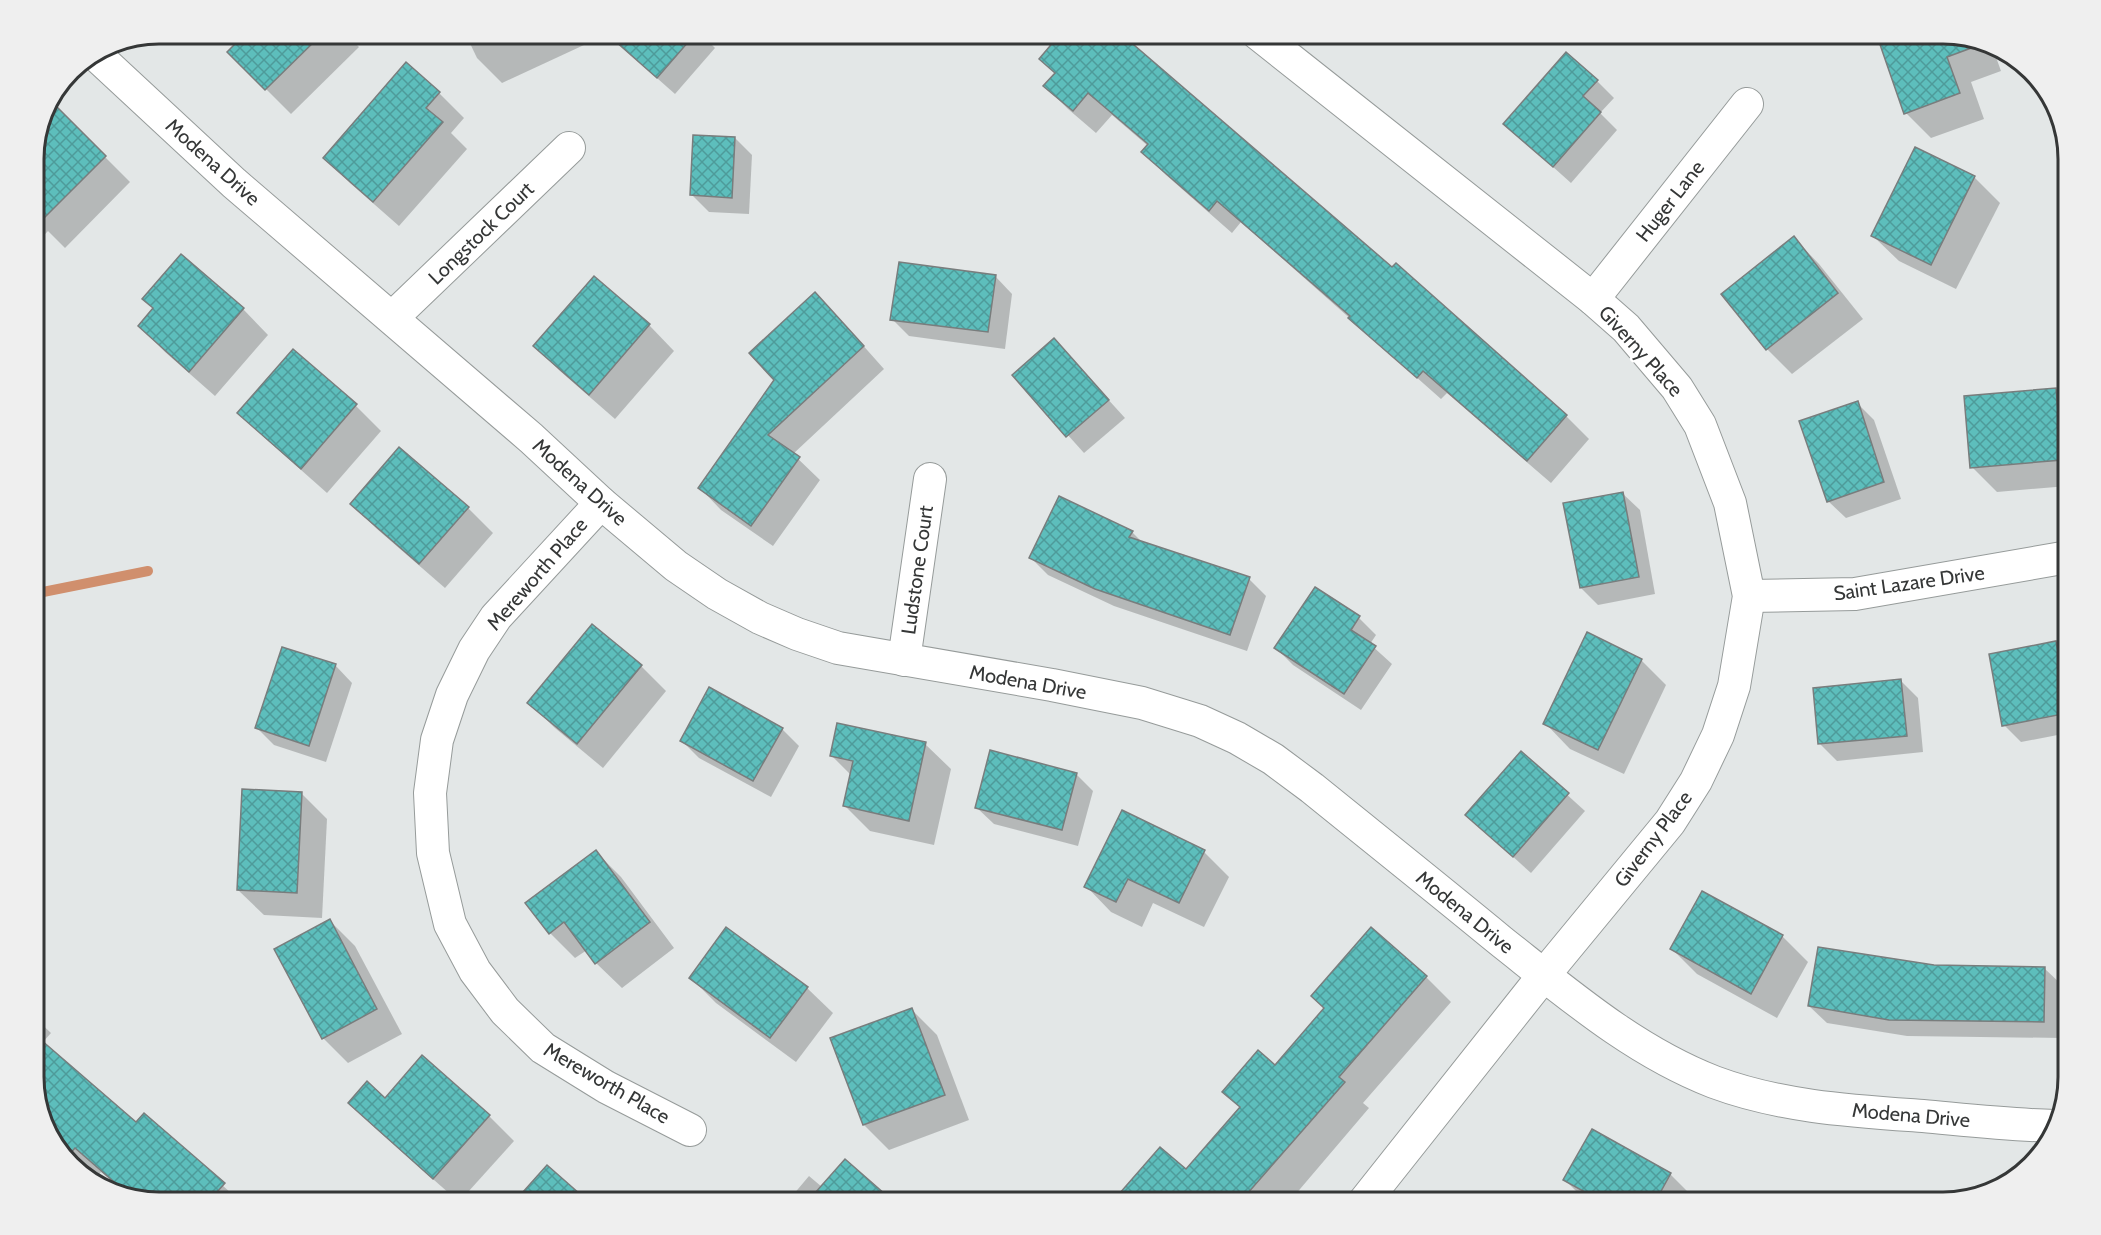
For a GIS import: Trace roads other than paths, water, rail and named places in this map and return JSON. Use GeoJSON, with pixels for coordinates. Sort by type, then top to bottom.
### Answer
{"type":"FeatureCollection","features":[{"type":"Feature","properties":{"kind":"street","name":"Giverny Place"},"geometry":{"type":"LineString","coordinates":[[1271,44],[1593,299],[1626,328],[1652,357],[1677,388],[1700,425],[1730,503],[1749,596],[1734,686],[1718,735],[1696,782],[1670,822],[1544,975],[1372,1192]]}},
{"type":"Feature","properties":{"kind":"street","name":"Modena Drive"},"geometry":{"type":"LineString","coordinates":[[101,59],[234,183],[393,317],[601,503],[676,566],[717,594],[760,618],[838,648],[1142,703],[1200,721],[1237,738],[1273,759],[1312,788],[1544,975],[1636,1043],[1713,1081],[1768,1098],[1845,1110],[2044,1130]]}},
{"type":"Feature","properties":{"kind":"street","name":"Huger Lane"},"geometry":{"type":"LineString","coordinates":[[1593,299],[1747,104]]}},
{"type":"Feature","properties":{"kind":"street","name":"Longstock Court"},"geometry":{"type":"LineString","coordinates":[[393,317],[569,148]]}},
{"type":"Feature","properties":{"kind":"street","name":"Ludstone Court"},"geometry":{"type":"LineString","coordinates":[[904,660],[930,479]]}},
{"type":"Feature","properties":{"kind":"street","name":"Mereworth Place"},"geometry":{"type":"LineString","coordinates":[[601,503],[496,617],[474,650],[452,695],[437,740],[430,793],[433,853],[450,924],[475,971],[505,1011],[543,1048],[606,1087],[690,1130]]}},
{"type":"Feature","properties":{"kind":"street","name":"Saint Lazare Drive"},"geometry":{"type":"LineString","coordinates":[[1749,596],[1855,594],[2057,559]]}},
{"type":"Feature","properties":{"kind":"waterway"},"geometry":{"type":"LineString","coordinates":[[44,592],[148,571]]}}]}
